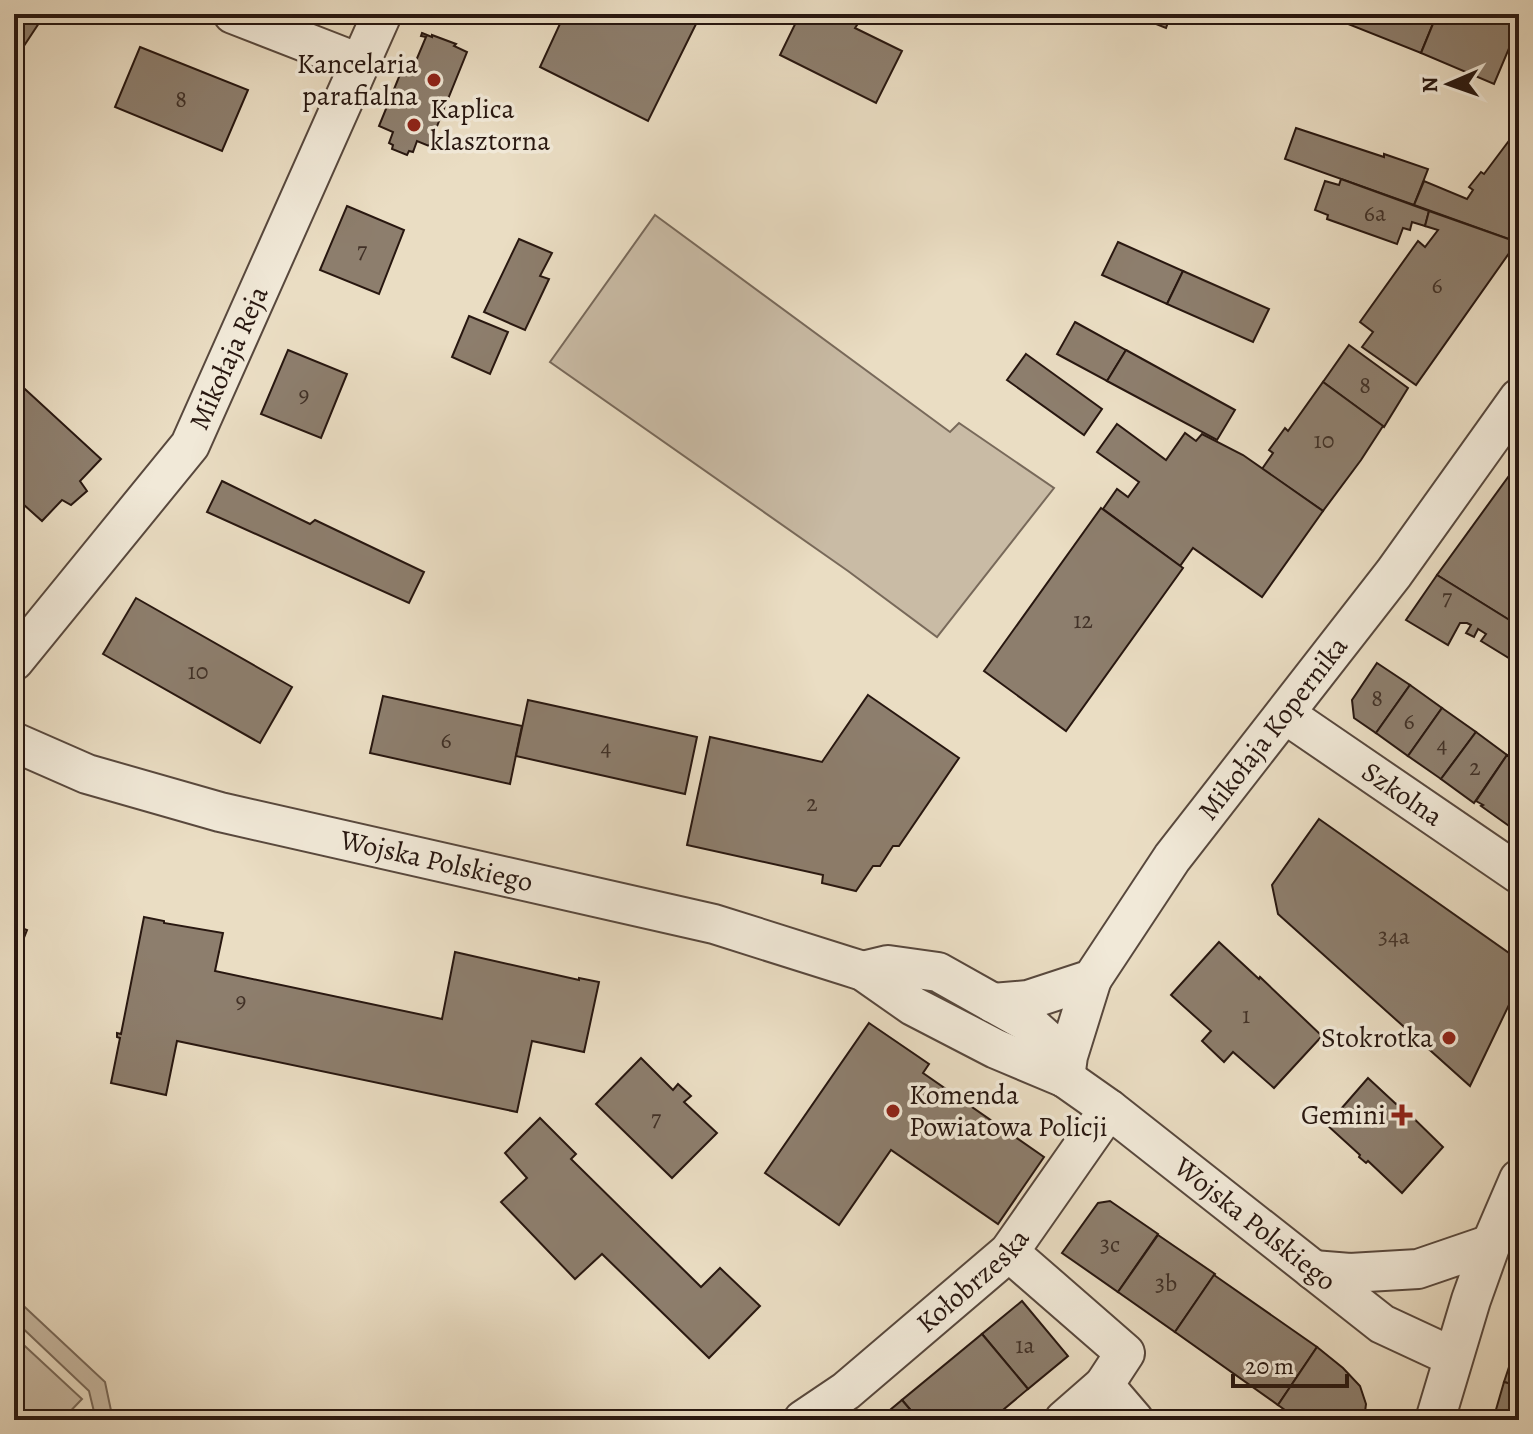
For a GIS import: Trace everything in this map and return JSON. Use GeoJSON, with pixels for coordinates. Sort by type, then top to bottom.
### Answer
{"type":"FeatureCollection","features":[{"type":"Feature","properties":{"kind":"street"},"geometry":{"type":"LineString","coordinates":[[233,14],[359,63]]}},
{"type":"Feature","properties":{"kind":"street","name":"Mikołaja Reja"},"geometry":{"type":"LineString","coordinates":[[14,661],[190,445],[382,14]]}},
{"type":"Feature","properties":{"kind":"street","name":"Mikołaja Kopernika"},"geometry":{"type":"LineString","coordinates":[[1065,1078],[1068,1056],[1092,979],[1172,858],[1394,573],[1519,398]]}},
{"type":"Feature","properties":{"kind":"street","name":"Szkolna"},"geometry":{"type":"LineString","coordinates":[[1285,714],[1519,874]]}},
{"type":"Feature","properties":{"kind":"street","name":"Wojska Polskiego"},"geometry":{"type":"LineString","coordinates":[[14,742],[87,774],[160,796],[714,924],[863,971],[913,1006],[996,1049],[1065,1078],[1109,1109],[1382,1324],[1453,1357]]}},
{"type":"Feature","properties":{"kind":"street","name":"Wojska Polskiego"},"geometry":{"type":"LineString","coordinates":[[863,971],[888,965],[938,972],[1027,1022],[1056,1048],[1065,1078]]}},
{"type":"Feature","properties":{"kind":"street"},"geometry":{"type":"LineString","coordinates":[[993,1003],[1028,1000],[1092,979]]}},
{"type":"Feature","properties":{"kind":"street","name":"Kołobrzeska"},"geometry":{"type":"LineString","coordinates":[[803,1420],[846,1391],[1009,1252],[1109,1109]]}},
{"type":"Feature","properties":{"kind":"street"},"geometry":{"type":"LineString","coordinates":[[1435,1420],[1491,1244],[1519,1179]]}},
{"type":"Feature","properties":{"kind":"street"},"geometry":{"type":"LineString","coordinates":[[1313,1270],[1350,1273],[1418,1269],[1491,1244]]}},
{"type":"Feature","properties":{"kind":"street"},"geometry":{"type":"LineString","coordinates":[[1009,1252],[1125,1353],[1104,1385],[1064,1420]]}},
{"type":"Feature","properties":{"kind":"street"},"geometry":{"type":"LineString","coordinates":[[1104,1385],[1134,1420]]}},
{"type":"Feature","properties":{"kind":"shaded area"},"geometry":{"type":"Polygon","coordinates":[[[655,215],[950,432],[959,423],[1054,488],[937,637],[550,362],[655,215]]]}},
{"type":"Feature","properties":{"kind":"shaded area"},"geometry":{"type":"Polygon","coordinates":[[[14,1297],[105,1382],[113,1420],[96,1420],[89,1391],[14,1320],[14,1297]]]}},
{"type":"Feature","properties":{"kind":"shaded area"},"geometry":{"type":"Polygon","coordinates":[[[14,1336],[82,1399],[62,1420],[14,1420],[14,1336]]]}},
{"type":"Feature","properties":{"kind":"building"},"geometry":{"type":"Polygon","coordinates":[[[14,14],[45,14],[14,61],[14,14]]]}},
{"type":"Feature","properties":{"kind":"building"},"geometry":{"type":"Polygon","coordinates":[[[570,14],[701,14],[648,121],[540,67],[564,15],[568,17],[570,14]]]}},
{"type":"Feature","properties":{"kind":"building"},"geometry":{"type":"Polygon","coordinates":[[[800,14],[827,14],[837,19],[839,15],[857,25],[855,28],[902,51],[876,103],[780,55],[800,14]]]}},
{"type":"Feature","properties":{"kind":"building"},"geometry":{"type":"Polygon","coordinates":[[[1136,14],[1171,14],[1166,28],[1136,14]]]}},
{"type":"Feature","properties":{"kind":"building"},"geometry":{"type":"Polygon","coordinates":[[[1352,14],[1437,14],[1421,53],[1348,24],[1352,14]]]}},
{"type":"Feature","properties":{"kind":"building"},"geometry":{"type":"Polygon","coordinates":[[[1437,14],[1487,14],[1518,27],[1494,84],[1421,53],[1437,14]]]}},
{"type":"Feature","properties":{"kind":"building"},"geometry":{"type":"Polygon","coordinates":[[[422,33],[456,44],[454,46],[467,52],[429,146],[417,141],[413,152],[409,151],[407,155],[392,149],[393,145],[389,143],[393,132],[379,126],[403,67],[413,68],[426,37],[421,36],[422,33]]]}},
{"type":"Feature","properties":{"kind":"building"},"geometry":{"type":"Polygon","coordinates":[[[140,47],[248,90],[222,151],[115,107],[140,47]]]}},
{"type":"Feature","properties":{"kind":"building"},"geometry":{"type":"Polygon","coordinates":[[[1296,128],[1428,169],[1414,205],[1285,159],[1296,128]]]}},
{"type":"Feature","properties":{"kind":"building"},"geometry":{"type":"Polygon","coordinates":[[[1511,138],[1519,143],[1517,242],[1414,205],[1424,181],[1467,199],[1473,190],[1469,187],[1481,172],[1484,174],[1511,138]]]}},
{"type":"Feature","properties":{"kind":"building"},"geometry":{"type":"Polygon","coordinates":[[[1341,179],[1429,211],[1425,226],[1412,222],[1410,230],[1403,228],[1397,244],[1327,219],[1328,215],[1315,210],[1325,181],[1339,185],[1341,179]]]}},
{"type":"Feature","properties":{"kind":"building"},"geometry":{"type":"Polygon","coordinates":[[[347,206],[404,230],[379,294],[320,270],[347,206]]]}},
{"type":"Feature","properties":{"kind":"building"},"geometry":{"type":"Polygon","coordinates":[[[1429,211],[1517,242],[1416,385],[1362,347],[1373,332],[1360,322],[1418,241],[1425,247],[1438,230],[1425,226],[1429,211]]]}},
{"type":"Feature","properties":{"kind":"building"},"geometry":{"type":"Polygon","coordinates":[[[519,239],[552,253],[540,276],[549,279],[525,330],[484,312],[519,239]]]}},
{"type":"Feature","properties":{"kind":"building"},"geometry":{"type":"Polygon","coordinates":[[[1118,242],[1183,271],[1167,304],[1102,275],[1118,242]]]}},
{"type":"Feature","properties":{"kind":"building"},"geometry":{"type":"Polygon","coordinates":[[[1183,271],[1269,309],[1253,342],[1167,304],[1183,271]]]}},
{"type":"Feature","properties":{"kind":"building"},"geometry":{"type":"Polygon","coordinates":[[[469,316],[508,332],[490,374],[452,357],[469,316]]]}},
{"type":"Feature","properties":{"kind":"building"},"geometry":{"type":"Polygon","coordinates":[[[1075,322],[1126,350],[1107,381],[1057,354],[1075,322]]]}},
{"type":"Feature","properties":{"kind":"building"},"geometry":{"type":"Polygon","coordinates":[[[1349,345],[1408,388],[1384,427],[1323,382],[1349,345]]]}},
{"type":"Feature","properties":{"kind":"building"},"geometry":{"type":"Polygon","coordinates":[[[288,350],[347,374],[321,438],[261,414],[288,350]]]}},
{"type":"Feature","properties":{"kind":"building"},"geometry":{"type":"Polygon","coordinates":[[[1126,350],[1235,410],[1217,440],[1107,381],[1126,350]]]}},
{"type":"Feature","properties":{"kind":"building"},"geometry":{"type":"Polygon","coordinates":[[[1026,354],[1102,409],[1084,435],[1007,380],[1026,354]]]}},
{"type":"Feature","properties":{"kind":"building"},"geometry":{"type":"Polygon","coordinates":[[[14,379],[101,459],[80,481],[87,491],[71,505],[62,500],[42,521],[14,496],[14,379]]]}},
{"type":"Feature","properties":{"kind":"building"},"geometry":{"type":"Polygon","coordinates":[[[1323,382],[1383,426],[1323,511],[1262,469],[1273,453],[1269,450],[1285,428],[1288,431],[1323,382]]]}},
{"type":"Feature","properties":{"kind":"building"},"geometry":{"type":"Polygon","coordinates":[[[1117,424],[1166,460],[1185,433],[1196,441],[1202,434],[1243,455],[1323,511],[1262,597],[1193,548],[1180,566],[1103,509],[1117,489],[1128,497],[1139,482],[1097,452],[1117,424]]]}},
{"type":"Feature","properties":{"kind":"building"},"geometry":{"type":"Polygon","coordinates":[[[1519,462],[1517,590],[1519,626],[1437,575],[1519,462]]]}},
{"type":"Feature","properties":{"kind":"building"},"geometry":{"type":"Polygon","coordinates":[[[222,481],[310,524],[315,520],[424,572],[409,603],[207,512],[222,481]]]}},
{"type":"Feature","properties":{"kind":"building"},"geometry":{"type":"Polygon","coordinates":[[[1101,508],[1183,568],[1066,731],[984,671],[1101,508]]]}},
{"type":"Feature","properties":{"kind":"building"},"geometry":{"type":"Polygon","coordinates":[[[1437,575],[1519,626],[1517,663],[1481,641],[1486,634],[1478,629],[1474,637],[1466,633],[1471,625],[1467,623],[1460,623],[1448,645],[1406,620],[1437,575]]]}},
{"type":"Feature","properties":{"kind":"building"},"geometry":{"type":"Polygon","coordinates":[[[136,598],[292,687],[260,743],[103,654],[136,598]]]}},
{"type":"Feature","properties":{"kind":"building"},"geometry":{"type":"Polygon","coordinates":[[[1377,663],[1410,685],[1376,733],[1354,718],[1352,700],[1377,663]]]}},
{"type":"Feature","properties":{"kind":"building"},"geometry":{"type":"Polygon","coordinates":[[[1410,685],[1442,708],[1408,756],[1376,733],[1410,685]]]}},
{"type":"Feature","properties":{"kind":"building"},"geometry":{"type":"Polygon","coordinates":[[[868,695],[959,758],[899,846],[893,846],[880,866],[873,866],[856,891],[822,883],[823,875],[687,845],[710,737],[822,762],[868,695]]]}},
{"type":"Feature","properties":{"kind":"building"},"geometry":{"type":"Polygon","coordinates":[[[383,696],[522,726],[510,784],[370,753],[383,696]]]}},
{"type":"Feature","properties":{"kind":"building"},"geometry":{"type":"Polygon","coordinates":[[[528,700],[697,737],[685,794],[516,756],[528,700]]]}},
{"type":"Feature","properties":{"kind":"building"},"geometry":{"type":"Polygon","coordinates":[[[1442,708],[1476,732],[1441,779],[1408,756],[1442,708]]]}},
{"type":"Feature","properties":{"kind":"building"},"geometry":{"type":"Polygon","coordinates":[[[1476,732],[1507,755],[1474,803],[1441,779],[1476,732]]]}},
{"type":"Feature","properties":{"kind":"building"},"geometry":{"type":"Polygon","coordinates":[[[1507,755],[1519,764],[1519,833],[1476,801],[1507,755]]]}},
{"type":"Feature","properties":{"kind":"building"},"geometry":{"type":"Polygon","coordinates":[[[1319,819],[1516,958],[1519,984],[1470,1086],[1278,914],[1272,885],[1319,819]]]}},
{"type":"Feature","properties":{"kind":"building"},"geometry":{"type":"Polygon","coordinates":[[[144,917],[223,933],[215,971],[442,1019],[455,952],[599,982],[584,1052],[532,1041],[517,1112],[177,1041],[166,1095],[111,1083],[120,1038],[117,1033],[121,1034],[144,917]]]}},
{"type":"Feature","properties":{"kind":"building"},"geometry":{"type":"Polygon","coordinates":[[[14,925],[27,930],[14,963],[14,925]]]}},
{"type":"Feature","properties":{"kind":"building"},"geometry":{"type":"Polygon","coordinates":[[[1219,942],[1322,1036],[1274,1088],[1233,1052],[1224,1062],[1202,1041],[1211,1031],[1171,995],[1219,942]]]}},
{"type":"Feature","properties":{"kind":"building","name":"Komenda Powiatowa Policji"},"geometry":{"type":"Polygon","coordinates":[[[869,1023],[929,1064],[923,1073],[1044,1157],[998,1224],[891,1150],[839,1225],[765,1173],[869,1023]]]}},
{"type":"Feature","properties":{"kind":"building"},"geometry":{"type":"Polygon","coordinates":[[[641,1058],[673,1090],[678,1084],[691,1096],[684,1102],[717,1133],[672,1178],[596,1104],[641,1058]]]}},
{"type":"Feature","properties":{"kind":"building"},"geometry":{"type":"Polygon","coordinates":[[[1368,1078],[1443,1147],[1402,1193],[1327,1125],[1368,1078]]]}},
{"type":"Feature","properties":{"kind":"building"},"geometry":{"type":"Polygon","coordinates":[[[540,1118],[576,1154],[571,1159],[701,1287],[720,1268],[760,1306],[709,1358],[602,1254],[575,1279],[501,1202],[527,1178],[505,1153],[540,1118]]]}},
{"type":"Feature","properties":{"kind":"building"},"geometry":{"type":"Polygon","coordinates":[[[1110,1201],[1158,1234],[1118,1292],[1062,1253],[1098,1203],[1110,1201]]]}},
{"type":"Feature","properties":{"kind":"building"},"geometry":{"type":"Polygon","coordinates":[[[1158,1235],[1215,1274],[1175,1332],[1118,1292],[1158,1235]]]}},
{"type":"Feature","properties":{"kind":"building"},"geometry":{"type":"Polygon","coordinates":[[[1214,1275],[1317,1347],[1278,1405],[1175,1332],[1214,1275]]]}},
{"type":"Feature","properties":{"kind":"building"},"geometry":{"type":"Polygon","coordinates":[[[1022,1301],[1068,1356],[1028,1389],[982,1334],[1022,1301]]]}},
{"type":"Feature","properties":{"kind":"building"},"geometry":{"type":"Polygon","coordinates":[[[982,1334],[1028,1389],[991,1420],[919,1420],[902,1400],[982,1334]]]}},
{"type":"Feature","properties":{"kind":"building"},"geometry":{"type":"Polygon","coordinates":[[[1519,1337],[1519,1386],[1504,1382],[1519,1337]]]}},
{"type":"Feature","properties":{"kind":"building"},"geometry":{"type":"Polygon","coordinates":[[[1317,1347],[1360,1386],[1366,1404],[1364,1420],[1299,1420],[1278,1405],[1317,1347]]]}},
{"type":"Feature","properties":{"kind":"building"},"geometry":{"type":"Polygon","coordinates":[[[1504,1382],[1519,1386],[1519,1420],[1493,1420],[1504,1382]]]}},
{"type":"Feature","properties":{"kind":"building"},"geometry":{"type":"Polygon","coordinates":[[[902,1400],[919,1420],[878,1420],[902,1400]]]}},
{"type":"Feature","properties":{"kind":"place","name":"Kancelaria parafialna"},"geometry":{"type":"Point","coordinates":[434,80]}},
{"type":"Feature","properties":{"kind":"place","name":"Kaplica klasztorna"},"geometry":{"type":"Point","coordinates":[414,125]}},
{"type":"Feature","properties":{"kind":"place","name":"Stokrotka"},"geometry":{"type":"Point","coordinates":[1449,1038]}},
{"type":"Feature","properties":{"kind":"place","name":"Komenda Powiatowa Policji"},"geometry":{"type":"Point","coordinates":[893,1111]}},
{"type":"Feature","properties":{"kind":"place","name":"Gemini"},"geometry":{"type":"Point","coordinates":[1402,1115]}}]}
